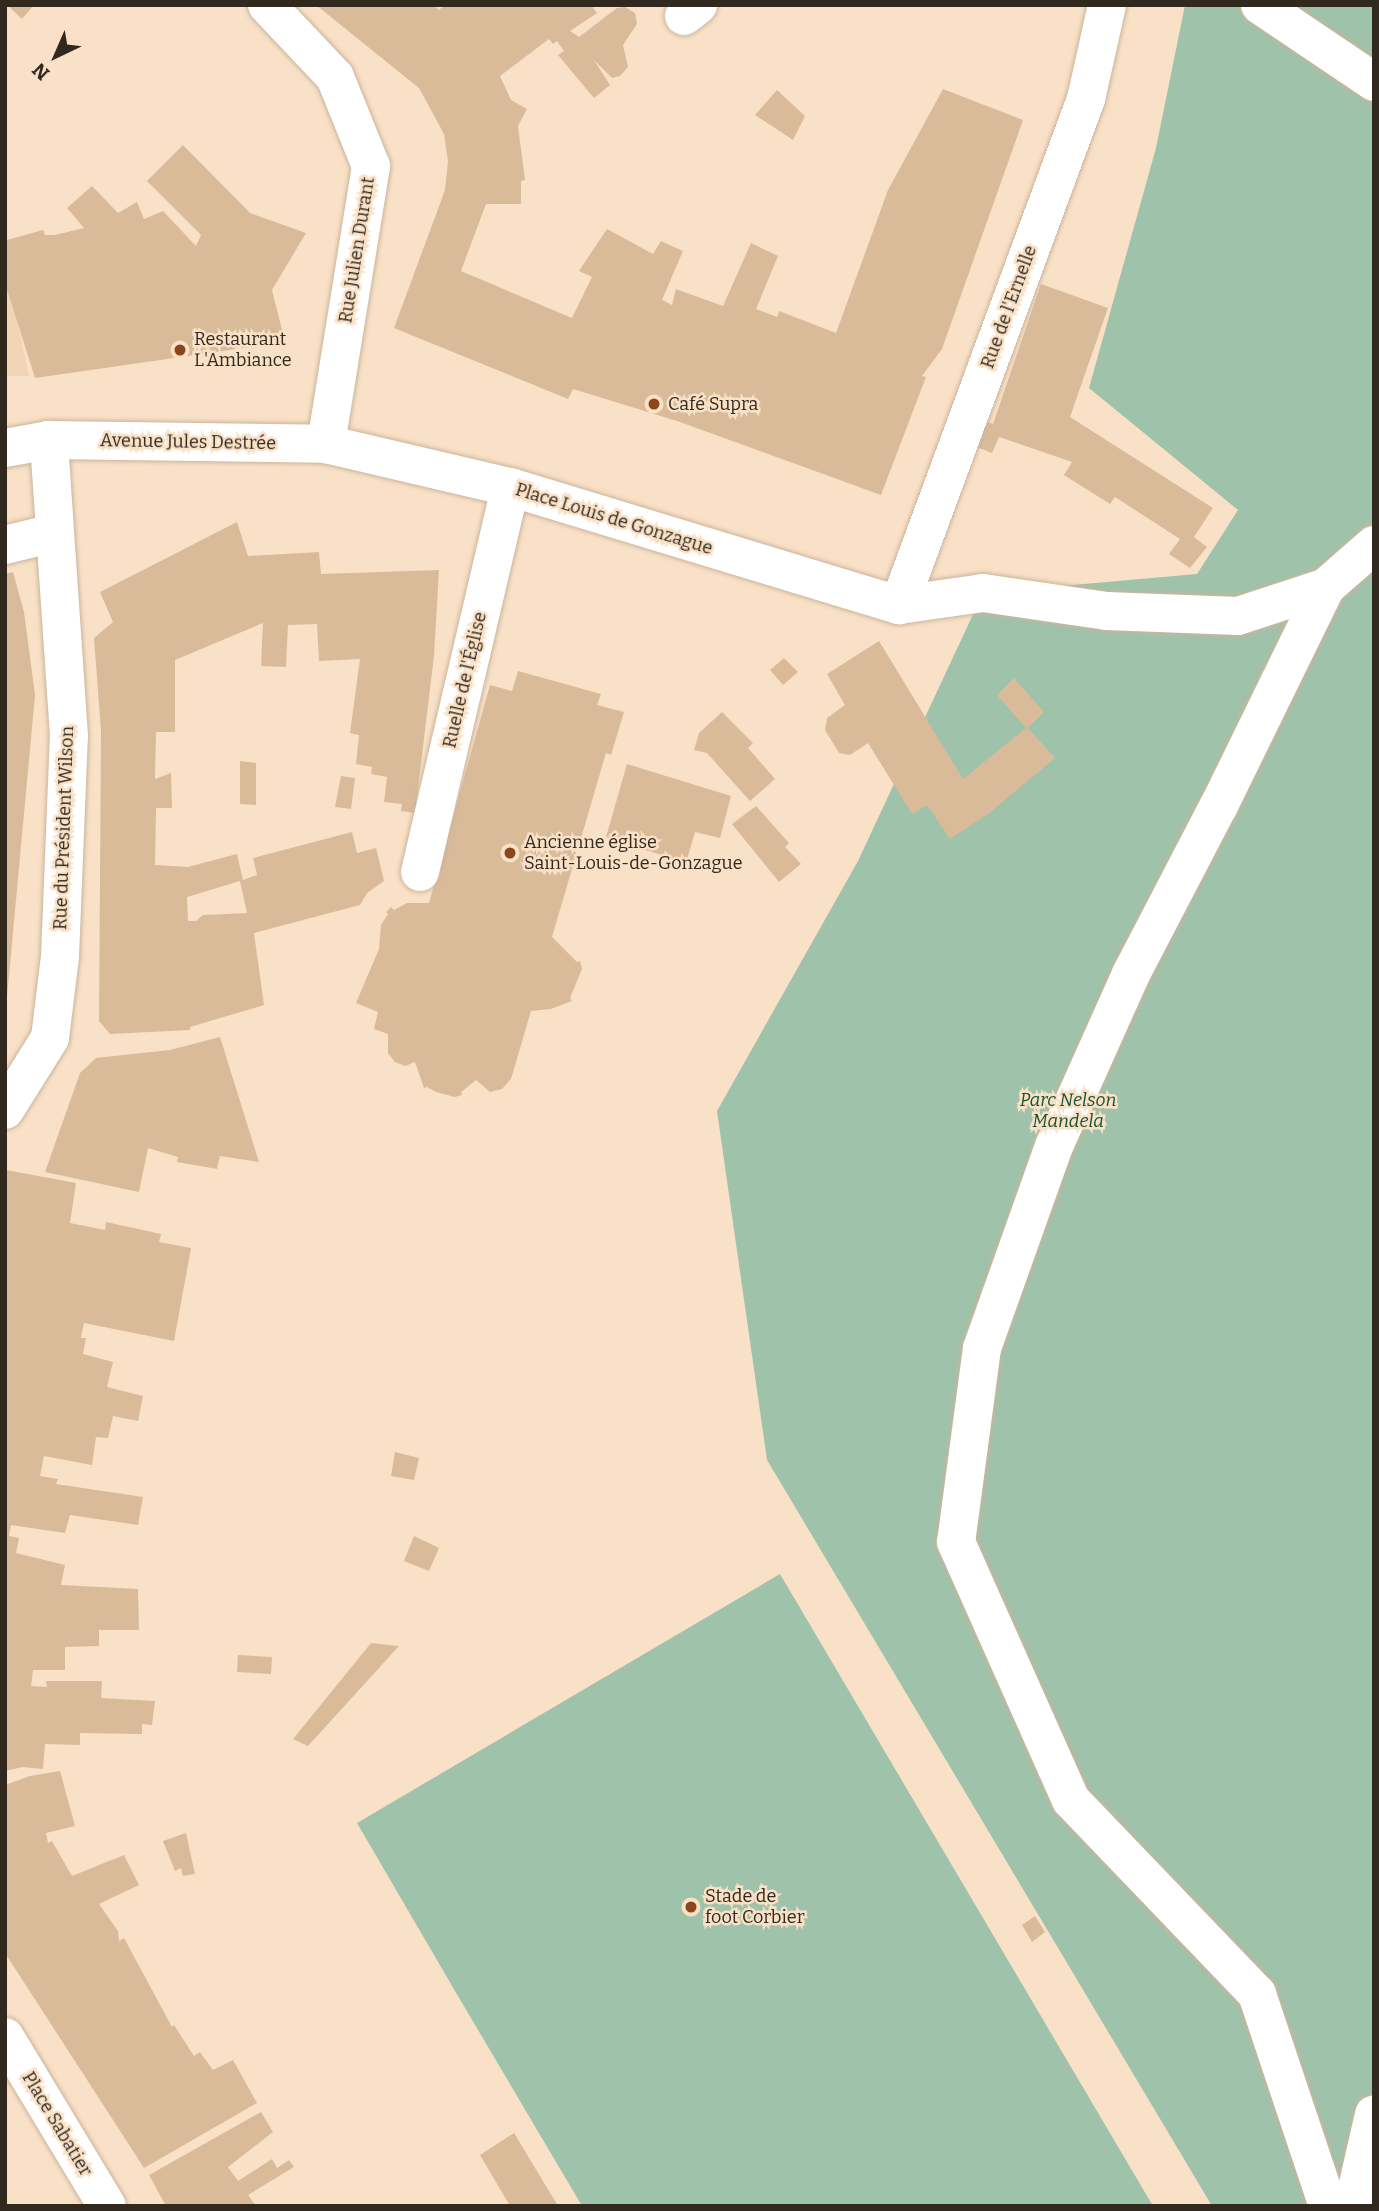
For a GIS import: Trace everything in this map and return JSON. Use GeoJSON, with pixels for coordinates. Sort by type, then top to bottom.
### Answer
{"type":"FeatureCollection","features":[{"type":"Feature","properties":{"kind":"street","name":"Rue Julien Durant"},"geometry":{"type":"LineString","coordinates":[[267,5],[335,77],[371,166],[327,444]]}},
{"type":"Feature","properties":{"kind":"street","name":"Rue de l'Ernelle"},"geometry":{"type":"LineString","coordinates":[[899,605],[1086,99],[1107,5]]}},
{"type":"Feature","properties":{"kind":"street"},"geometry":{"type":"LineString","coordinates":[[1260,5],[1374,82]]}},
{"type":"Feature","properties":{"kind":"street","name":"Avenue Jules Destrée"},"geometry":{"type":"LineString","coordinates":[[5,430],[49,440]]}},
{"type":"Feature","properties":{"kind":"street","name":"Avenue Jules Destrée"},"geometry":{"type":"LineString","coordinates":[[5,448],[49,440],[327,444]]}},
{"type":"Feature","properties":{"kind":"street","name":"Rue du Président Wilson"},"geometry":{"type":"LineString","coordinates":[[5,1110],[50,1038],[60,957],[69,736],[49,440]]}},
{"type":"Feature","properties":{"kind":"street","name":"Place Louis de Gonzague"},"geometry":{"type":"LineString","coordinates":[[327,444],[510,487],[899,605]]}},
{"type":"Feature","properties":{"kind":"street","name":"Ruelle de l'Église"},"geometry":{"type":"LineString","coordinates":[[420,872],[510,487]]}},
{"type":"Feature","properties":{"kind":"street"},"geometry":{"type":"LineString","coordinates":[[5,545],[54,533]]}},
{"type":"Feature","properties":{"kind":"street"},"geometry":{"type":"LineString","coordinates":[[1328,2206],[1256,1994],[1071,1800],[956,1542],[982,1348],[1054,1146],[1131,974],[1219,805],[1326,587],[1374,545]]}},
{"type":"Feature","properties":{"kind":"street"},"geometry":{"type":"LineString","coordinates":[[899,605],[983,593],[1107,611],[1238,616],[1326,587]]}},
{"type":"Feature","properties":{"kind":"street","name":"Place Sabatier"},"geometry":{"type":"LineString","coordinates":[[6,2041],[107,2206]]}},
{"type":"Feature","properties":{"kind":"street"},"geometry":{"type":"LineString","coordinates":[[1353,2206],[1374,2114]]}},
{"type":"Feature","properties":{"kind":"shaded area"},"geometry":{"type":"Polygon","coordinates":[[[5,264],[12,296],[29,376],[5,376],[5,264]]]}},
{"type":"Feature","properties":{"kind":"green space","name":"Parc Nelson Mandela"},"geometry":{"type":"Polygon","coordinates":[[[1185,5],[1374,5],[1374,2206],[1212,2206],[767,1460],[717,1111],[858,861],[983,593],[1197,574],[1238,510],[1089,388],[1156,148],[1185,5]]]}},
{"type":"Feature","properties":{"kind":"green space","name":"Stade de foot Corbier"},"geometry":{"type":"Polygon","coordinates":[[[780,1574],[1153,2206],[582,2206],[455,1991],[357,1823],[780,1574]]]}},
{"type":"Feature","properties":{"kind":"building"},"geometry":{"type":"Polygon","coordinates":[[[7,5],[34,5],[22,19],[7,5]]]}},
{"type":"Feature","properties":{"kind":"building"},"geometry":{"type":"Polygon","coordinates":[[[316,5],[433,5],[439,10],[445,5],[591,5],[597,13],[570,31],[579,37],[617,8],[625,7],[635,13],[637,24],[623,45],[628,67],[620,76],[612,78],[594,60],[610,85],[594,98],[558,55],[564,51],[557,41],[553,44],[549,39],[500,76],[511,100],[527,109],[518,126],[525,180],[521,181],[521,204],[486,204],[461,271],[572,318],[592,277],[579,271],[607,229],[653,254],[661,241],[683,251],[662,300],[672,305],[676,289],[723,306],[751,243],[778,256],[756,309],[777,317],[779,311],[836,333],[888,190],[943,89],[1023,120],[942,349],[922,376],[926,377],[881,495],[677,421],[573,389],[568,399],[394,328],[445,190],[448,161],[444,134],[419,88],[316,5]]]}},
{"type":"Feature","properties":{"kind":"building"},"geometry":{"type":"Polygon","coordinates":[[[777,90],[805,116],[793,140],[755,115],[777,90]]]}},
{"type":"Feature","properties":{"kind":"building"},"geometry":{"type":"Polygon","coordinates":[[[183,145],[250,213],[306,233],[272,290],[285,342],[35,378],[5,283],[5,236],[7,240],[43,230],[45,235],[55,235],[84,228],[67,208],[92,186],[118,213],[137,202],[144,219],[163,211],[196,246],[201,235],[147,181],[183,145]]]}},
{"type":"Feature","properties":{"kind":"building"},"geometry":{"type":"Polygon","coordinates":[[[1041,284],[1108,308],[1070,417],[1213,508],[1194,537],[1207,547],[1190,568],[1169,554],[1180,539],[1115,497],[1110,504],[1064,475],[1072,462],[999,437],[992,453],[969,444],[979,419],[993,424],[1041,284]]]}},
{"type":"Feature","properties":{"kind":"building"},"geometry":{"type":"Polygon","coordinates":[[[237,522],[248,556],[319,552],[321,574],[439,570],[434,656],[415,813],[401,811],[402,804],[384,802],[387,777],[371,774],[372,767],[356,764],[359,735],[350,733],[360,659],[319,661],[317,624],[288,625],[286,667],[261,666],[263,623],[175,660],[175,732],[156,732],[155,779],[171,773],[172,808],[156,808],[155,865],[188,867],[237,854],[243,880],[257,875],[253,858],[352,832],[357,853],[376,848],[384,881],[367,893],[360,905],[254,933],[264,1005],[190,1027],[190,1030],[110,1034],[99,1021],[101,731],[94,638],[113,622],[100,592],[237,522]],[[240,881],[187,897],[188,921],[196,921],[203,915],[247,913],[240,881]]]}},
{"type":"Feature","properties":{"kind":"building"},"geometry":{"type":"Polygon","coordinates":[[[13,572],[24,612],[35,695],[7,997],[5,574],[13,572]]]}},
{"type":"Feature","properties":{"kind":"building"},"geometry":{"type":"Polygon","coordinates":[[[879,641],[963,779],[1026,728],[997,695],[1014,678],[1044,712],[1028,728],[1055,758],[988,814],[950,839],[927,805],[912,814],[868,743],[850,755],[839,753],[825,730],[827,718],[845,705],[827,674],[879,641]]]}},
{"type":"Feature","properties":{"kind":"building"},"geometry":{"type":"Polygon","coordinates":[[[784,658],[798,672],[783,685],[770,670],[784,658]]]}},
{"type":"Feature","properties":{"kind":"building","name":"Ancienne église Saint-Louis-de-Gonzague"},"geometry":{"type":"Polygon","coordinates":[[[518,671],[601,694],[597,705],[624,712],[611,755],[606,753],[552,937],[577,962],[580,961],[582,969],[570,998],[572,1001],[551,1009],[531,1011],[511,1079],[502,1089],[490,1092],[476,1080],[461,1092],[462,1095],[455,1097],[424,1088],[415,1062],[405,1066],[395,1062],[388,1053],[388,1034],[374,1029],[378,1012],[356,1003],[379,949],[381,925],[388,914],[386,912],[391,907],[394,910],[407,903],[429,903],[490,685],[512,691],[518,671]]]}},
{"type":"Feature","properties":{"kind":"building"},"geometry":{"type":"Polygon","coordinates":[[[722,712],[753,743],[748,748],[775,779],[750,801],[707,753],[694,750],[699,733],[722,712]]]}},
{"type":"Feature","properties":{"kind":"building"},"geometry":{"type":"Polygon","coordinates":[[[240,761],[256,763],[256,805],[240,804],[240,761]]]}},
{"type":"Feature","properties":{"kind":"building"},"geometry":{"type":"Polygon","coordinates":[[[627,764],[731,796],[720,838],[695,832],[686,863],[606,837],[627,764]]]}},
{"type":"Feature","properties":{"kind":"building"},"geometry":{"type":"Polygon","coordinates":[[[341,776],[355,778],[351,809],[335,807],[341,776]]]}},
{"type":"Feature","properties":{"kind":"building"},"geometry":{"type":"Polygon","coordinates":[[[756,806],[789,843],[785,847],[801,864],[779,882],[732,824],[756,806]]]}},
{"type":"Feature","properties":{"kind":"building"},"geometry":{"type":"Polygon","coordinates":[[[220,1037],[259,1162],[220,1156],[217,1169],[177,1162],[178,1157],[148,1148],[139,1192],[45,1172],[80,1073],[96,1058],[170,1050],[220,1037]]]}},
{"type":"Feature","properties":{"kind":"building"},"geometry":{"type":"Polygon","coordinates":[[[6,1170],[76,1183],[70,1223],[105,1230],[106,1222],[161,1234],[159,1242],[191,1248],[174,1341],[84,1323],[81,1338],[86,1338],[83,1354],[113,1362],[107,1387],[143,1396],[138,1421],[113,1416],[108,1438],[96,1437],[92,1465],[44,1456],[40,1476],[58,1479],[56,1484],[143,1497],[138,1525],[70,1515],[65,1533],[11,1525],[9,1536],[19,1538],[16,1553],[65,1565],[61,1585],[138,1589],[139,1630],[99,1630],[99,1646],[65,1647],[65,1670],[33,1670],[31,1686],[47,1687],[46,1681],[102,1681],[101,1698],[155,1701],[152,1725],[142,1724],[142,1734],[80,1733],[80,1745],[45,1744],[43,1769],[23,1767],[5,1771],[6,1170]]]}},
{"type":"Feature","properties":{"kind":"building"},"geometry":{"type":"Polygon","coordinates":[[[395,1452],[419,1458],[414,1480],[391,1476],[395,1452]]]}},
{"type":"Feature","properties":{"kind":"building"},"geometry":{"type":"Polygon","coordinates":[[[414,1536],[439,1548],[429,1571],[404,1561],[414,1536]]]}},
{"type":"Feature","properties":{"kind":"building"},"geometry":{"type":"Polygon","coordinates":[[[371,1643],[399,1646],[308,1746],[293,1739],[371,1643]]]}},
{"type":"Feature","properties":{"kind":"building"},"geometry":{"type":"Polygon","coordinates":[[[238,1655],[272,1657],[271,1674],[237,1672],[238,1655]]]}},
{"type":"Feature","properties":{"kind":"building"},"geometry":{"type":"Polygon","coordinates":[[[60,1771],[75,1826],[46,1833],[48,1843],[52,1841],[72,1876],[124,1855],[139,1885],[99,1904],[118,1931],[119,1941],[124,1938],[172,2027],[174,2025],[194,2056],[200,2052],[213,2070],[233,2060],[257,2103],[144,2168],[5,1953],[5,1785],[30,1776],[60,1771]]]}},
{"type":"Feature","properties":{"kind":"building"},"geometry":{"type":"Polygon","coordinates":[[[186,1833],[195,1874],[183,1876],[181,1868],[175,1871],[163,1841],[186,1833]]]}},
{"type":"Feature","properties":{"kind":"building"},"geometry":{"type":"Polygon","coordinates":[[[1035,1916],[1045,1932],[1032,1942],[1022,1925],[1035,1916]]]}},
{"type":"Feature","properties":{"kind":"building"},"geometry":{"type":"Polygon","coordinates":[[[261,2112],[273,2132],[228,2167],[238,2181],[272,2159],[277,2168],[289,2160],[294,2167],[248,2195],[256,2206],[166,2206],[149,2175],[261,2112]]]}},
{"type":"Feature","properties":{"kind":"building"},"geometry":{"type":"Polygon","coordinates":[[[514,2133],[558,2206],[510,2206],[480,2155],[514,2133]]]}},
{"type":"Feature","properties":{"kind":"place","name":"Restaurant L'Ambiance"},"geometry":{"type":"Point","coordinates":[180,350]}},
{"type":"Feature","properties":{"kind":"place","name":"Café Supra"},"geometry":{"type":"Point","coordinates":[654,404]}},
{"type":"Feature","properties":{"kind":"place","name":"Ancienne église Saint-Louis-de-Gonzague"},"geometry":{"type":"Point","coordinates":[510,853]}},
{"type":"Feature","properties":{"kind":"place","name":"Stade de foot Corbier"},"geometry":{"type":"Point","coordinates":[691,1907]}}]}
